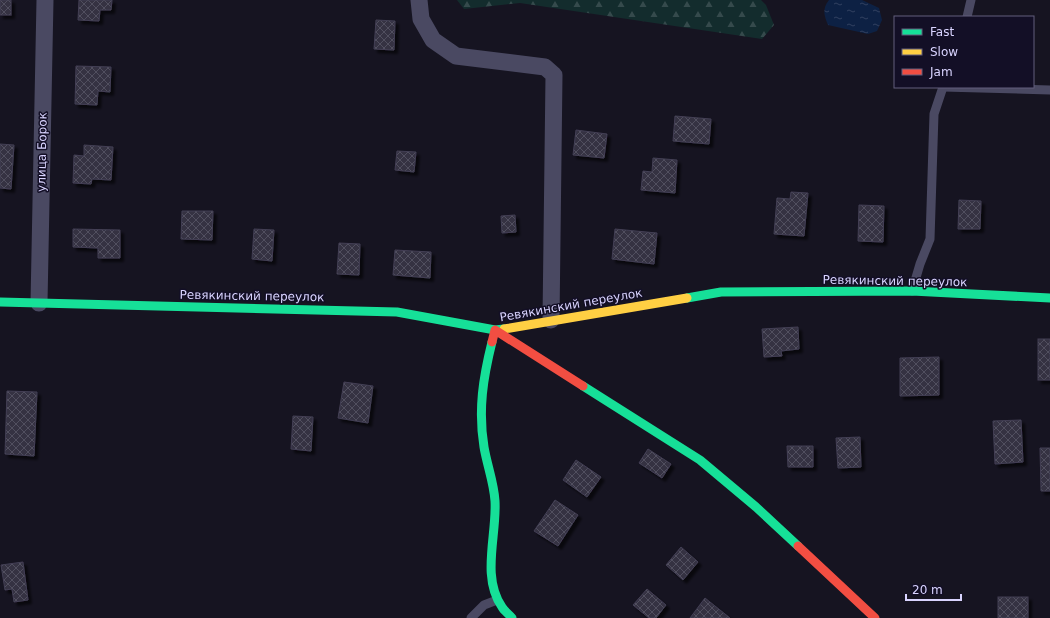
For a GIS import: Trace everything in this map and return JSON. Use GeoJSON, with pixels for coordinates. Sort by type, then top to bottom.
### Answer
{"type":"FeatureCollection","features":[{"type":"Feature","properties":{"kind":"street","name":"улица Борок"},"geometry":{"type":"LineString","coordinates":[[39,303],[45,0]]}},
{"type":"Feature","properties":{"kind":"street"},"geometry":{"type":"LineString","coordinates":[[419,0],[421,19],[433,40],[456,56],[545,67],[554,76],[551,320]]}},
{"type":"Feature","properties":{"kind":"street","name":"Ревякинский переулок"},"geometry":{"type":"LineString","coordinates":[[0,302],[397,312],[495,330],[721,292],[912,291],[1050,298]]}},
{"type":"Feature","properties":{"kind":"street"},"geometry":{"type":"LineString","coordinates":[[512,618],[505,612],[497,600],[492,583],[495,505],[493,484],[486,455],[481,416],[483,379],[495,330],[700,460],[756,507],[875,618]]}},
{"type":"Feature","properties":{"kind":"lane"},"geometry":{"type":"LineString","coordinates":[[967,16],[971,0]]}},
{"type":"Feature","properties":{"kind":"lane"},"geometry":{"type":"LineString","coordinates":[[912,291],[920,264],[930,239],[934,114],[943,88]]}},
{"type":"Feature","properties":{"kind":"lane"},"geometry":{"type":"LineString","coordinates":[[979,88],[1050,90]]}},
{"type":"Feature","properties":{"kind":"lane"},"geometry":{"type":"LineString","coordinates":[[471,618],[484,605],[497,600]]}},
{"type":"Feature","properties":{"kind":"green space"},"geometry":{"type":"Polygon","coordinates":[[[457,0],[761,0],[766,5],[774,25],[762,39],[520,3],[464,9],[457,0]]]}},
{"type":"Feature","properties":{"kind":"water"},"geometry":{"type":"Polygon","coordinates":[[[829,0],[862,0],[879,8],[882,20],[877,31],[868,34],[828,25],[824,12],[825,6],[829,0]]]}},
{"type":"Feature","properties":{"kind":"building"},"geometry":{"type":"Polygon","coordinates":[[[0,0],[11,0],[11,15],[0,15],[0,0]]]}},
{"type":"Feature","properties":{"kind":"building"},"geometry":{"type":"Polygon","coordinates":[[[79,0],[112,0],[111,10],[100,10],[99,21],[78,20],[79,0]]]}},
{"type":"Feature","properties":{"kind":"building"},"geometry":{"type":"Polygon","coordinates":[[[376,20],[395,21],[394,50],[374,49],[376,20]]]}},
{"type":"Feature","properties":{"kind":"building"},"geometry":{"type":"Polygon","coordinates":[[[76,66],[111,67],[110,92],[98,91],[97,105],[75,104],[76,66]]]}},
{"type":"Feature","properties":{"kind":"building"},"geometry":{"type":"Polygon","coordinates":[[[675,116],[711,119],[709,144],[673,141],[675,116]]]}},
{"type":"Feature","properties":{"kind":"building"},"geometry":{"type":"Polygon","coordinates":[[[576,130],[607,134],[604,158],[573,155],[576,130]]]}},
{"type":"Feature","properties":{"kind":"building"},"geometry":{"type":"Polygon","coordinates":[[[0,144],[14,145],[11,189],[0,188],[0,144]]]}},
{"type":"Feature","properties":{"kind":"building"},"geometry":{"type":"Polygon","coordinates":[[[84,145],[113,147],[111,180],[92,179],[91,184],[73,183],[74,155],[84,156],[84,145]]]}},
{"type":"Feature","properties":{"kind":"building"},"geometry":{"type":"Polygon","coordinates":[[[397,151],[416,152],[414,172],[395,170],[397,151]]]}},
{"type":"Feature","properties":{"kind":"building"},"geometry":{"type":"Polygon","coordinates":[[[653,158],[677,160],[675,193],[641,190],[643,171],[652,172],[653,158]]]}},
{"type":"Feature","properties":{"kind":"building"},"geometry":{"type":"Polygon","coordinates":[[[791,192],[808,193],[804,236],[774,234],[777,198],[790,199],[791,192]]]}},
{"type":"Feature","properties":{"kind":"building"},"geometry":{"type":"Polygon","coordinates":[[[959,200],[981,201],[980,229],[958,229],[959,200]]]}},
{"type":"Feature","properties":{"kind":"building"},"geometry":{"type":"Polygon","coordinates":[[[859,205],[884,206],[883,242],[858,241],[859,205]]]}},
{"type":"Feature","properties":{"kind":"building"},"geometry":{"type":"Polygon","coordinates":[[[182,211],[213,211],[212,240],[181,239],[182,211]]]}},
{"type":"Feature","properties":{"kind":"building"},"geometry":{"type":"Polygon","coordinates":[[[515,215],[516,232],[502,233],[501,216],[515,215]]]}},
{"type":"Feature","properties":{"kind":"building"},"geometry":{"type":"Polygon","coordinates":[[[73,229],[120,230],[120,258],[98,258],[98,248],[73,247],[73,229]]]}},
{"type":"Feature","properties":{"kind":"building"},"geometry":{"type":"Polygon","coordinates":[[[254,229],[274,230],[272,261],[252,259],[254,229]]]}},
{"type":"Feature","properties":{"kind":"building"},"geometry":{"type":"Polygon","coordinates":[[[615,229],[657,233],[654,264],[612,259],[615,229]]]}},
{"type":"Feature","properties":{"kind":"building"},"geometry":{"type":"Polygon","coordinates":[[[339,243],[360,244],[359,275],[337,274],[339,243]]]}},
{"type":"Feature","properties":{"kind":"building"},"geometry":{"type":"Polygon","coordinates":[[[395,250],[431,252],[430,278],[393,275],[395,250]]]}},
{"type":"Feature","properties":{"kind":"building"},"geometry":{"type":"Polygon","coordinates":[[[798,327],[799,349],[781,351],[782,356],[764,357],[762,329],[798,327]]]}},
{"type":"Feature","properties":{"kind":"building"},"geometry":{"type":"Polygon","coordinates":[[[1038,339],[1050,339],[1050,380],[1038,380],[1038,339]]]}},
{"type":"Feature","properties":{"kind":"building"},"geometry":{"type":"Polygon","coordinates":[[[939,357],[939,395],[900,396],[900,358],[939,357]]]}},
{"type":"Feature","properties":{"kind":"building"},"geometry":{"type":"Polygon","coordinates":[[[344,382],[373,386],[368,423],[338,418],[344,382]]]}},
{"type":"Feature","properties":{"kind":"building"},"geometry":{"type":"Polygon","coordinates":[[[7,391],[37,392],[34,456],[5,454],[7,391]]]}},
{"type":"Feature","properties":{"kind":"building"},"geometry":{"type":"Polygon","coordinates":[[[293,416],[313,417],[311,451],[291,449],[293,416]]]}},
{"type":"Feature","properties":{"kind":"building"},"geometry":{"type":"Polygon","coordinates":[[[1021,420],[1023,462],[995,464],[993,421],[1021,420]]]}},
{"type":"Feature","properties":{"kind":"building"},"geometry":{"type":"Polygon","coordinates":[[[860,437],[861,467],[838,468],[836,438],[860,437]]]}},
{"type":"Feature","properties":{"kind":"building"},"geometry":{"type":"Polygon","coordinates":[[[787,446],[813,446],[813,467],[788,467],[787,446]]]}},
{"type":"Feature","properties":{"kind":"building"},"geometry":{"type":"Polygon","coordinates":[[[1040,448],[1050,448],[1050,491],[1041,491],[1040,448]]]}},
{"type":"Feature","properties":{"kind":"building"},"geometry":{"type":"Polygon","coordinates":[[[648,449],[671,464],[662,478],[639,463],[648,449]]]}},
{"type":"Feature","properties":{"kind":"building"},"geometry":{"type":"Polygon","coordinates":[[[576,460],[601,477],[587,497],[563,480],[576,460]]]}},
{"type":"Feature","properties":{"kind":"building"},"geometry":{"type":"Polygon","coordinates":[[[555,500],[578,515],[558,546],[534,531],[555,500]]]}},
{"type":"Feature","properties":{"kind":"building"},"geometry":{"type":"Polygon","coordinates":[[[681,547],[698,562],[683,580],[666,565],[681,547]]]}},
{"type":"Feature","properties":{"kind":"building"},"geometry":{"type":"Polygon","coordinates":[[[23,562],[28,600],[14,602],[12,589],[5,590],[1,565],[23,562]]]}},
{"type":"Feature","properties":{"kind":"building"},"geometry":{"type":"Polygon","coordinates":[[[647,589],[666,605],[656,618],[649,618],[633,605],[647,589]]]}},
{"type":"Feature","properties":{"kind":"building"},"geometry":{"type":"Polygon","coordinates":[[[998,597],[1028,597],[1028,618],[998,618],[998,597]]]}},
{"type":"Feature","properties":{"kind":"building"},"geometry":{"type":"Polygon","coordinates":[[[705,598],[730,618],[690,618],[705,598]]]}},
{"type":"Feature","properties":{"kind":"traffic: fast"},"geometry":{"type":"LineString","coordinates":[[687,298],[721,292],[912,291],[1050,298]]}},
{"type":"Feature","properties":{"kind":"traffic: fast"},"geometry":{"type":"LineString","coordinates":[[0,302],[397,312],[495,330],[504,329]]}},
{"type":"Feature","properties":{"kind":"traffic: fast"},"geometry":{"type":"LineString","coordinates":[[492,342],[482,394],[481,420],[484,447],[495,501],[491,556],[492,583],[503,608],[512,618]]}},
{"type":"Feature","properties":{"kind":"traffic: fast"},"geometry":{"type":"LineString","coordinates":[[583,386],[700,460],[756,507],[798,546]]}},
{"type":"Feature","properties":{"kind":"traffic: slow"},"geometry":{"type":"LineString","coordinates":[[504,329],[687,298]]}},
{"type":"Feature","properties":{"kind":"traffic: jam"},"geometry":{"type":"LineString","coordinates":[[492,342],[495,330],[583,386]]}},
{"type":"Feature","properties":{"kind":"traffic: jam"},"geometry":{"type":"LineString","coordinates":[[798,546],[875,618]]}}]}
